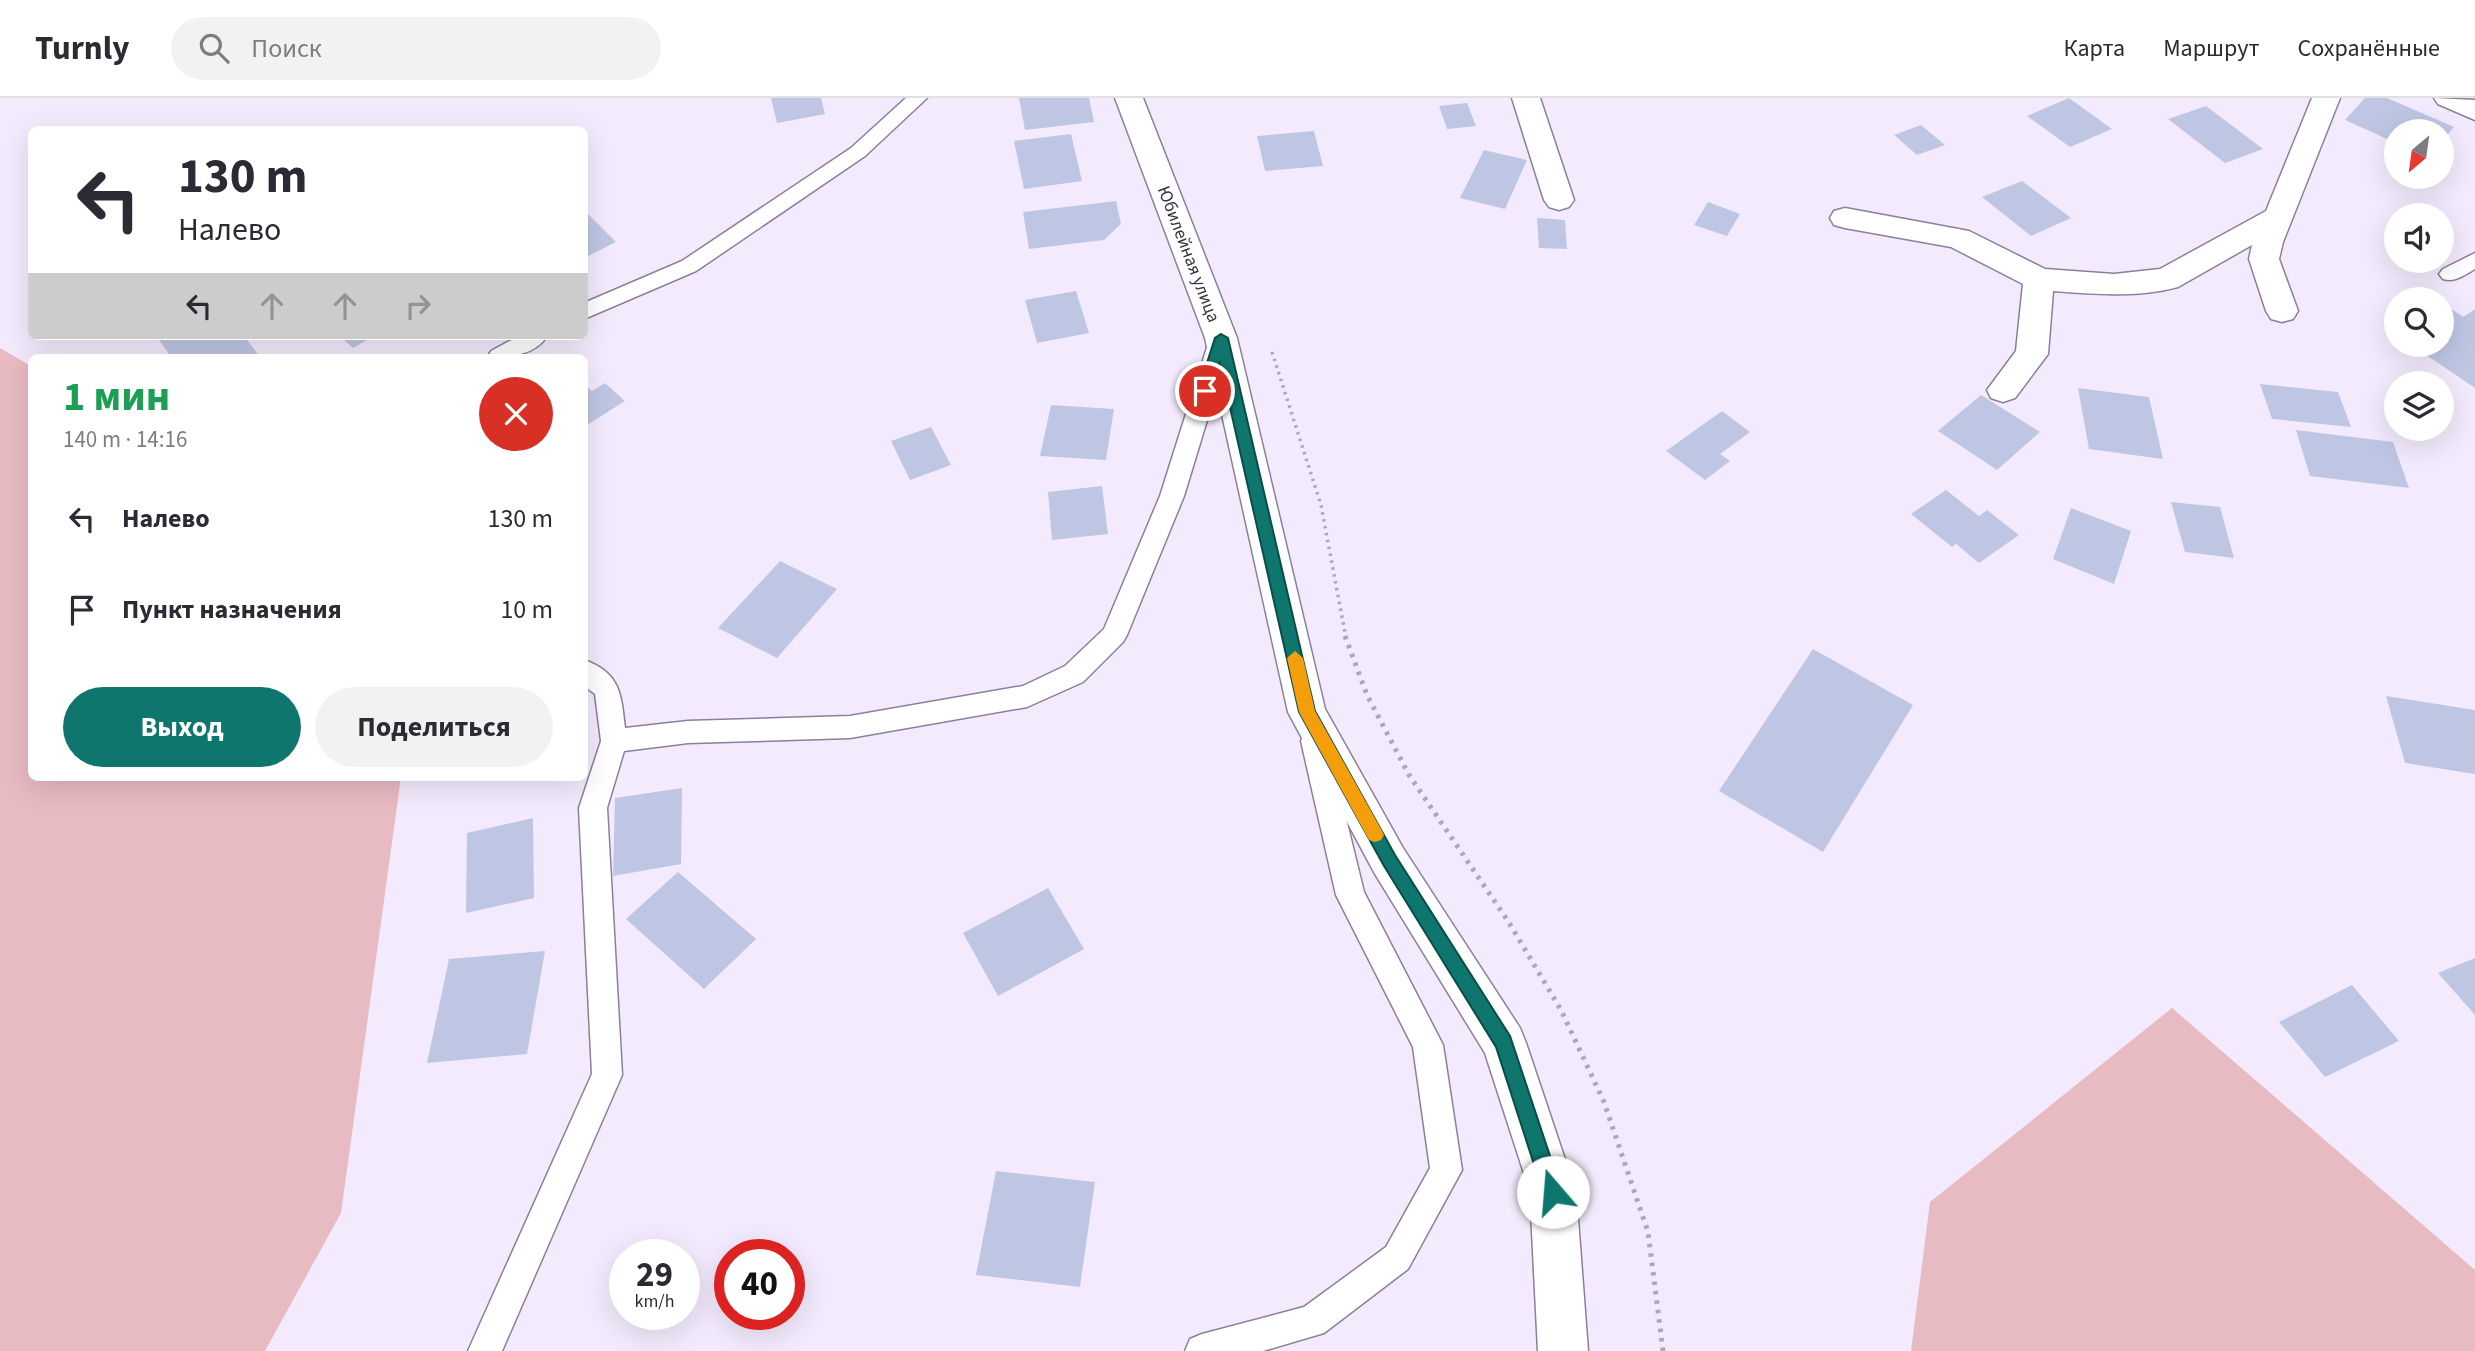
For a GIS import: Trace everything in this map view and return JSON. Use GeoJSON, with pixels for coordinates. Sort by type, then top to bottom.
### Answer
{"type":"FeatureCollection","features":[{"type":"Feature","properties":{"kind":"street","name":"Юбилейная улица"},"geometry":{"type":"LineString","coordinates":[[1129,98],[1221,338],[1307,712],[1390,860],[1504,1043],[1553,1192],[1563,1351]]}},
{"type":"Feature","properties":{"kind":"street"},"geometry":{"type":"LineString","coordinates":[[1526,98],[1559,200]]}},
{"type":"Feature","properties":{"kind":"street"},"geometry":{"type":"LineString","coordinates":[[2282,311],[2264,259],[2326,98]]}},
{"type":"Feature","properties":{"kind":"street"},"geometry":{"type":"LineString","coordinates":[[2448,98],[2475,111]]}},
{"type":"Feature","properties":{"kind":"street"},"geometry":{"type":"LineString","coordinates":[[1845,219],[1958,238],[2039,278],[2114,285],[2167,279],[2278,218]]}},
{"type":"Feature","properties":{"kind":"street"},"geometry":{"type":"LineString","coordinates":[[2003,390],[2032,354],[2039,278]]}},
{"type":"Feature","properties":{"kind":"lane"},"geometry":{"type":"LineString","coordinates":[[588,310],[689,266],[858,152],[917,98]]}},
{"type":"Feature","properties":{"kind":"lane"},"geometry":{"type":"LineString","coordinates":[[2450,274],[2475,260]]}},
{"type":"Feature","properties":{"kind":"lane"},"geometry":{"type":"LineString","coordinates":[[614,741],[688,732],[850,727],[1027,696],[1074,674],[1114,635],[1172,496],[1221,338]]}},
{"type":"Feature","properties":{"kind":"lane"},"geometry":{"type":"LineString","coordinates":[[504,354],[529,340]]}},
{"type":"Feature","properties":{"kind":"lane"},"geometry":{"type":"LineString","coordinates":[[485,1351],[607,1075],[593,807],[614,741],[607,689],[588,674]]}},
{"type":"Feature","properties":{"kind":"lane"},"geometry":{"type":"LineString","coordinates":[[1202,1351],[1312,1321],[1397,1258],[1446,1170],[1429,1045],[1350,895],[1307,712]]}},
{"type":"Feature","properties":{"kind":"path"},"geometry":{"type":"LineString","coordinates":[[1268,340],[1321,505],[1343,629],[1367,695],[1409,775],[1508,921],[1561,1010],[1604,1102],[1648,1232],[1663,1351]]}},
{"type":"Feature","properties":{"kind":"shaded area"},"geometry":{"type":"Polygon","coordinates":[[[0,348],[28,364],[28,781],[400,781],[341,1213],[265,1351],[0,1351],[0,348]]]}},
{"type":"Feature","properties":{"kind":"shaded area"},"geometry":{"type":"Polygon","coordinates":[[[2172,1008],[2475,1270],[2475,1351],[1911,1351],[1930,1202],[2172,1008]]]}},
{"type":"Feature","properties":{"kind":"building"},"geometry":{"type":"Polygon","coordinates":[[[771,98],[821,98],[825,114],[777,123],[771,98]]]}},
{"type":"Feature","properties":{"kind":"building"},"geometry":{"type":"Polygon","coordinates":[[[1019,98],[1089,98],[1094,122],[1025,130],[1019,98]]]}},
{"type":"Feature","properties":{"kind":"building"},"geometry":{"type":"Polygon","coordinates":[[[2069,98],[2112,129],[2070,147],[2027,116],[2069,98]]]}},
{"type":"Feature","properties":{"kind":"building"},"geometry":{"type":"Polygon","coordinates":[[[2365,98],[2387,98],[2436,119],[2384,119],[2384,138],[2345,120],[2365,98]]]}},
{"type":"Feature","properties":{"kind":"building"},"geometry":{"type":"Polygon","coordinates":[[[1467,103],[1476,126],[1447,129],[1439,106],[1467,103]]]}},
{"type":"Feature","properties":{"kind":"building"},"geometry":{"type":"Polygon","coordinates":[[[2206,106],[2263,149],[2225,163],[2168,119],[2206,106]]]}},
{"type":"Feature","properties":{"kind":"building"},"geometry":{"type":"Polygon","coordinates":[[[1921,125],[1945,145],[1917,155],[1894,135],[1921,125]]]}},
{"type":"Feature","properties":{"kind":"building"},"geometry":{"type":"Polygon","coordinates":[[[1314,131],[1323,166],[1265,171],[1257,136],[1314,131]]]}},
{"type":"Feature","properties":{"kind":"building"},"geometry":{"type":"Polygon","coordinates":[[[1071,134],[1082,181],[1024,189],[1014,141],[1071,134]]]}},
{"type":"Feature","properties":{"kind":"building"},"geometry":{"type":"Polygon","coordinates":[[[1484,150],[1527,160],[1505,209],[1460,198],[1484,150]]]}},
{"type":"Feature","properties":{"kind":"building"},"geometry":{"type":"Polygon","coordinates":[[[2022,181],[2071,218],[2031,236],[1982,197],[2022,181]]]}},
{"type":"Feature","properties":{"kind":"building"},"geometry":{"type":"Polygon","coordinates":[[[1116,201],[1121,224],[1104,240],[1029,249],[1023,212],[1116,201]]]}},
{"type":"Feature","properties":{"kind":"building"},"geometry":{"type":"Polygon","coordinates":[[[1708,202],[1740,214],[1727,236],[1694,225],[1708,202]]]}},
{"type":"Feature","properties":{"kind":"building"},"geometry":{"type":"Polygon","coordinates":[[[588,214],[616,242],[588,256],[588,214]]]}},
{"type":"Feature","properties":{"kind":"building"},"geometry":{"type":"Polygon","coordinates":[[[1537,218],[1565,220],[1567,249],[1539,248],[1537,218]]]}},
{"type":"Feature","properties":{"kind":"building"},"geometry":{"type":"Polygon","coordinates":[[[1076,291],[1089,333],[1037,343],[1025,300],[1076,291]]]}},
{"type":"Feature","properties":{"kind":"building"},"geometry":{"type":"Polygon","coordinates":[[[2475,309],[2475,388],[2454,374],[2454,371],[2429,357],[2454,357],[2454,311],[2463,317],[2475,309]]]}},
{"type":"Feature","properties":{"kind":"building"},"geometry":{"type":"Polygon","coordinates":[[[159,340],[247,340],[258,354],[169,354],[159,340]]]}},
{"type":"Feature","properties":{"kind":"building"},"geometry":{"type":"Polygon","coordinates":[[[344,340],[367,340],[353,348],[344,340]]]}},
{"type":"Feature","properties":{"kind":"building"},"geometry":{"type":"Polygon","coordinates":[[[605,383],[625,401],[588,424],[588,388],[592,391],[605,383]]]}},
{"type":"Feature","properties":{"kind":"building"},"geometry":{"type":"Polygon","coordinates":[[[2260,384],[2338,392],[2351,427],[2272,419],[2260,384]]]}},
{"type":"Feature","properties":{"kind":"building"},"geometry":{"type":"Polygon","coordinates":[[[2078,388],[2149,397],[2163,459],[2089,449],[2078,388]]]}},
{"type":"Feature","properties":{"kind":"building"},"geometry":{"type":"Polygon","coordinates":[[[1981,395],[2040,432],[1997,470],[1938,431],[1981,395]]]}},
{"type":"Feature","properties":{"kind":"building"},"geometry":{"type":"Polygon","coordinates":[[[1051,405],[1114,409],[1106,460],[1040,456],[1051,405]]]}},
{"type":"Feature","properties":{"kind":"building"},"geometry":{"type":"Polygon","coordinates":[[[1722,411],[1750,432],[1720,454],[1730,461],[1705,480],[1666,451],[1722,411]]]}},
{"type":"Feature","properties":{"kind":"building"},"geometry":{"type":"Polygon","coordinates":[[[931,427],[951,465],[910,480],[891,441],[931,427]]]}},
{"type":"Feature","properties":{"kind":"building"},"geometry":{"type":"Polygon","coordinates":[[[2296,430],[2393,442],[2409,488],[2310,476],[2296,430]]]}},
{"type":"Feature","properties":{"kind":"building"},"geometry":{"type":"Polygon","coordinates":[[[1102,486],[1108,534],[1052,540],[1048,492],[1102,486]]]}},
{"type":"Feature","properties":{"kind":"building"},"geometry":{"type":"Polygon","coordinates":[[[1946,490],[1979,516],[1987,510],[2019,535],[1979,563],[1956,544],[1952,547],[1911,514],[1946,490]]]}},
{"type":"Feature","properties":{"kind":"building"},"geometry":{"type":"Polygon","coordinates":[[[2171,502],[2220,507],[2234,558],[2185,552],[2171,502]]]}},
{"type":"Feature","properties":{"kind":"building"},"geometry":{"type":"Polygon","coordinates":[[[2071,508],[2131,531],[2114,584],[2053,559],[2071,508]]]}},
{"type":"Feature","properties":{"kind":"building"},"geometry":{"type":"Polygon","coordinates":[[[780,561],[837,589],[777,658],[718,628],[780,561]]]}},
{"type":"Feature","properties":{"kind":"building"},"geometry":{"type":"Polygon","coordinates":[[[1813,649],[1913,705],[1823,852],[1719,791],[1813,649]]]}},
{"type":"Feature","properties":{"kind":"building"},"geometry":{"type":"Polygon","coordinates":[[[2386,696],[2475,710],[2475,774],[2405,763],[2386,696]]]}},
{"type":"Feature","properties":{"kind":"building"},"geometry":{"type":"Polygon","coordinates":[[[682,788],[681,864],[613,876],[615,798],[682,788]]]}},
{"type":"Feature","properties":{"kind":"building"},"geometry":{"type":"Polygon","coordinates":[[[533,818],[534,898],[466,913],[467,833],[533,818]]]}},
{"type":"Feature","properties":{"kind":"building"},"geometry":{"type":"Polygon","coordinates":[[[678,872],[756,939],[704,989],[626,919],[678,872]]]}},
{"type":"Feature","properties":{"kind":"building"},"geometry":{"type":"Polygon","coordinates":[[[1048,888],[1084,949],[998,996],[963,933],[1048,888]]]}},
{"type":"Feature","properties":{"kind":"building"},"geometry":{"type":"Polygon","coordinates":[[[545,951],[527,1054],[427,1063],[449,959],[545,951]]]}},
{"type":"Feature","properties":{"kind":"building"},"geometry":{"type":"Polygon","coordinates":[[[2475,958],[2475,1015],[2438,973],[2475,958]]]}},
{"type":"Feature","properties":{"kind":"building"},"geometry":{"type":"Polygon","coordinates":[[[2352,985],[2399,1041],[2325,1077],[2279,1022],[2352,985]]]}},
{"type":"Feature","properties":{"kind":"building"},"geometry":{"type":"Polygon","coordinates":[[[996,1171],[1095,1182],[1080,1287],[976,1275],[996,1171]]]}},
{"type":"Feature","properties":{"kind":"slow traffic"},"geometry":{"type":"LineString","coordinates":[[1295,658],[1307,712],[1375,835]]}},
{"type":"Feature","properties":{"kind":"route"},"geometry":{"type":"LineString","coordinates":[[1205,391],[1221,338],[1307,712],[1390,860],[1504,1043],[1553,1192]]}}]}
